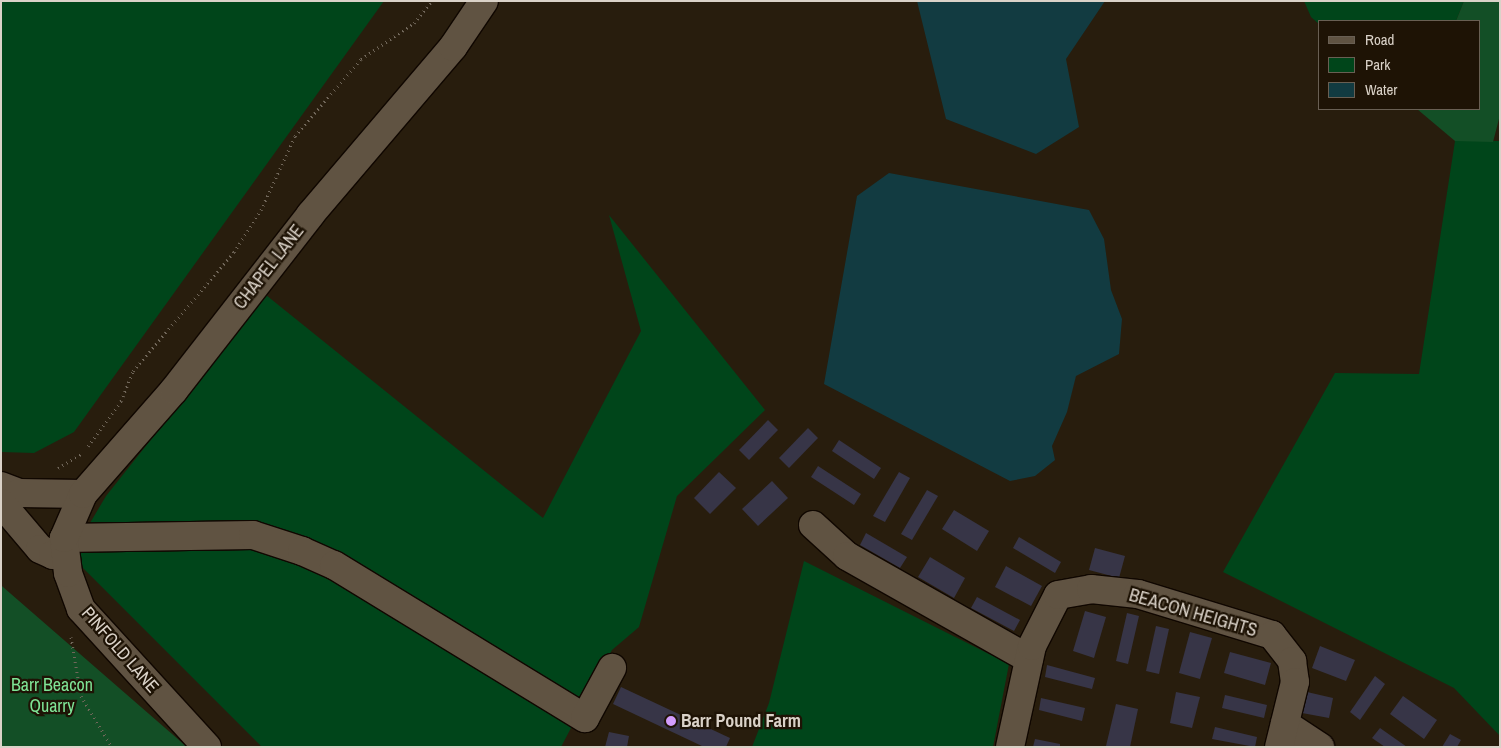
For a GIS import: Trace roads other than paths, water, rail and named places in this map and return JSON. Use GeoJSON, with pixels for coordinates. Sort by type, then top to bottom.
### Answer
{"type":"FeatureCollection","features":[{"type":"Feature","properties":{"kind":"street","name":"CHAPEL LANE"},"geometry":{"type":"LineString","coordinates":[[64,547],[83,494],[174,390],[310,215],[453,47],[484,1]]}},
{"type":"Feature","properties":{"kind":"street"},"geometry":{"type":"LineString","coordinates":[[1,486],[19,493],[83,494]]}},
{"type":"Feature","properties":{"kind":"street"},"geometry":{"type":"LineString","coordinates":[[1,502],[40,549],[53,556],[64,547],[253,535],[302,551],[334,565],[585,718],[612,668]]}},
{"type":"Feature","properties":{"kind":"street"},"geometry":{"type":"LineString","coordinates":[[813,525],[848,556],[1029,659]]}},
{"type":"Feature","properties":{"kind":"street","name":"PINFOLD LANE"},"geometry":{"type":"LineString","coordinates":[[64,547],[81,609],[207,747]]}},
{"type":"Feature","properties":{"kind":"street","name":"BEACON HEIGHTS"},"geometry":{"type":"LineString","coordinates":[[1010,747],[1032,646],[1058,595],[1091,589],[1138,594],[1272,635],[1292,661],[1294,675],[1282,735],[1320,747]]}},
{"type":"Feature","properties":{"kind":"water"},"geometry":{"type":"Polygon","coordinates":[[[917,1],[1105,1],[1066,59],[1079,127],[1036,154],[946,119],[917,1]]]}},
{"type":"Feature","properties":{"kind":"water"},"geometry":{"type":"Polygon","coordinates":[[[889,173],[1089,210],[1104,239],[1111,290],[1122,319],[1119,354],[1076,376],[1067,412],[1052,446],[1055,460],[1035,476],[1010,481],[824,384],[857,196],[889,173]]]}},
{"type":"Feature","properties":{"kind":"place","name":"Barr Pound Farm"},"geometry":{"type":"Point","coordinates":[671,721]}},
{"type":"Feature","properties":{"kind":"park label","name":"Barr Beacon Quarry"},"geometry":{"type":"Point","coordinates":[52,696]}}]}
